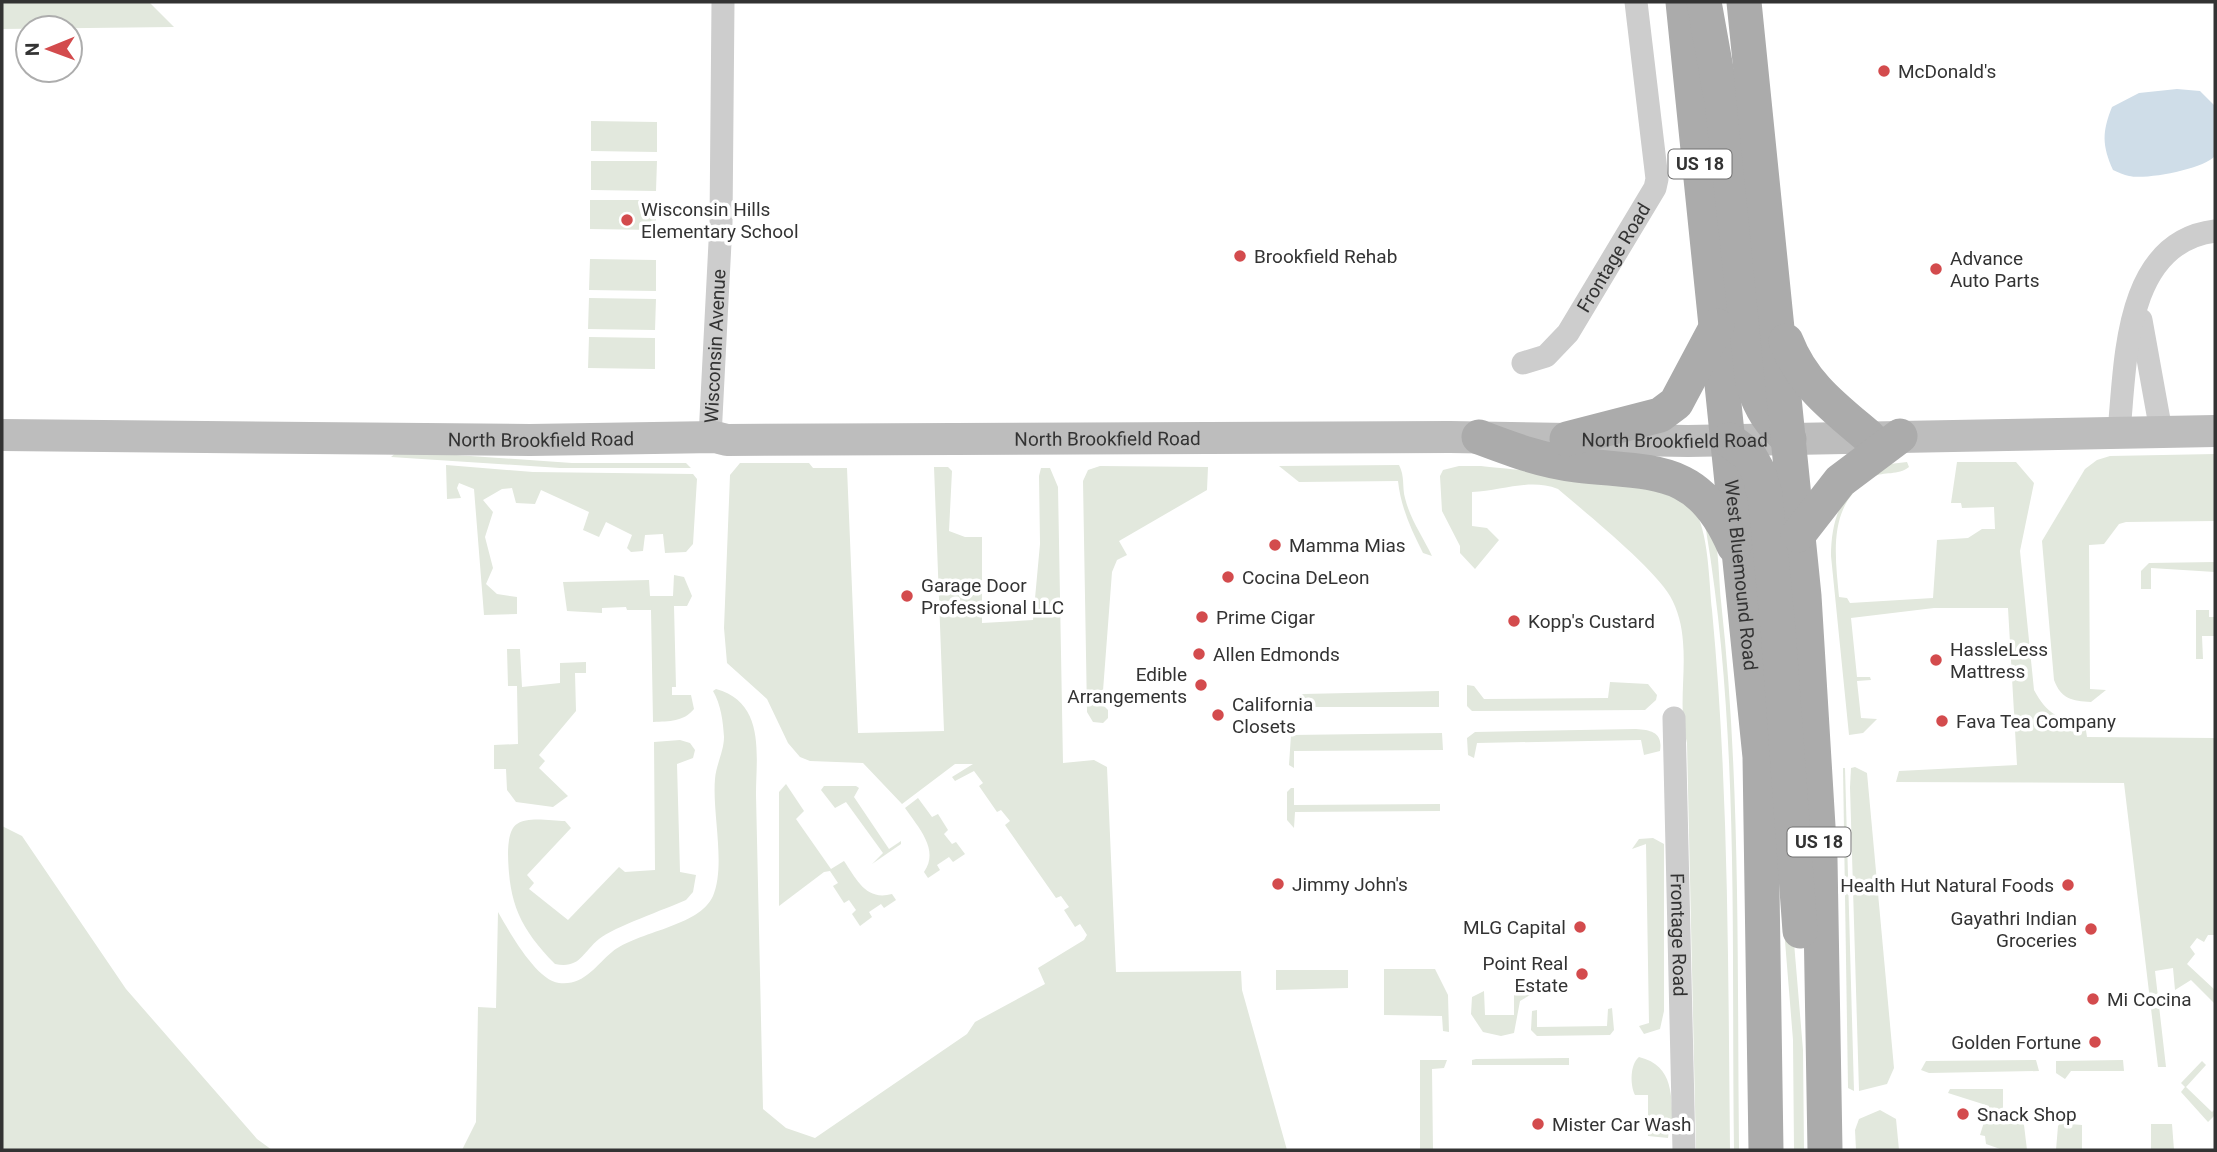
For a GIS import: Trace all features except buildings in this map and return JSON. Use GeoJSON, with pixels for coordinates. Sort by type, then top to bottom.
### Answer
{"type":"FeatureCollection","features":[{"type":"Feature","properties":{"kind":"main road","name":"West Bluemound Road"},"geometry":{"type":"LineString","coordinates":[[1683,2],[1760,757],[1766,1150]]}},
{"type":"Feature","properties":{"kind":"main road"},"geometry":{"type":"LineString","coordinates":[[1704,2],[1722,102],[1753,385],[1761,408],[1772,425],[1789,439]]}},
{"type":"Feature","properties":{"kind":"main road","name":"US 18"},"geometry":{"type":"LineString","coordinates":[[1744,2],[1789,439],[1816,763],[1825,1150]]}},
{"type":"Feature","properties":{"kind":"main road"},"geometry":{"type":"LineString","coordinates":[[1777,318],[1794,363],[1807,382],[1885,436],[1840,481],[1798,535]]}},
{"type":"Feature","properties":{"kind":"main road"},"geometry":{"type":"LineString","coordinates":[[1567,439],[1660,415],[1676,403],[1717,326]]}},
{"type":"Feature","properties":{"kind":"main road"},"geometry":{"type":"LineString","coordinates":[[1479,437],[1540,459],[1635,469],[1694,487],[1711,504],[1727,530],[1742,565]]}},
{"type":"Feature","properties":{"kind":"main road"},"geometry":{"type":"LineString","coordinates":[[1729,440],[1749,455],[1758,471],[1765,495],[1779,629],[1800,930],[1823,1055]]}},
{"type":"Feature","properties":{"kind":"main road"},"geometry":{"type":"LineString","coordinates":[[1764,901],[1787,1042],[1789,1150]]}},
{"type":"Feature","properties":{"kind":"street","name":"Wisconsin Avenue"},"geometry":{"type":"LineString","coordinates":[[709,437],[721,223],[723,2]]}},
{"type":"Feature","properties":{"kind":"street","name":"Frontage Road"},"geometry":{"type":"LineString","coordinates":[[1523,363],[1546,356],[1568,333],[1655,188],[1656,169],[1636,2]]}},
{"type":"Feature","properties":{"kind":"street"},"geometry":{"type":"LineString","coordinates":[[2119,431],[2133,319],[2141,292],[2162,256],[2179,243],[2215,231]]}},
{"type":"Feature","properties":{"kind":"street"},"geometry":{"type":"LineString","coordinates":[[2141,292],[2147,362],[2161,431]]}},
{"type":"Feature","properties":{"kind":"street","name":"North Brookfield Road"},"geometry":{"type":"LineString","coordinates":[[2,435],[554,440],[709,437],[727,440],[1479,437],[1729,440],[2215,431]]}},
{"type":"Feature","properties":{"kind":"street","name":"Frontage Road"},"geometry":{"type":"LineString","coordinates":[[1674,718],[1684,1150]]}},
{"type":"Feature","properties":{"kind":"shaded area"},"geometry":{"type":"Polygon","coordinates":[[[2,2],[149,2],[174,27],[84,28],[84,14],[14,14],[14,29],[2,29],[2,2]]]}},
{"type":"Feature","properties":{"kind":"shaded area"},"geometry":{"type":"Polygon","coordinates":[[[2177,89],[2200,91],[2215,106],[2215,156],[2199,165],[2161,175],[2137,177],[2113,170],[2105,138],[2106,124],[2112,107],[2139,93],[2177,89]]]}},
{"type":"Feature","properties":{"kind":"shaded area"},"geometry":{"type":"Polygon","coordinates":[[[591,121],[657,122],[657,152],[591,151],[591,121]]]}},
{"type":"Feature","properties":{"kind":"shaded area"},"geometry":{"type":"Polygon","coordinates":[[[591,161],[657,161],[656,191],[591,190],[591,161]]]}},
{"type":"Feature","properties":{"kind":"shaded area"},"geometry":{"type":"Polygon","coordinates":[[[590,200],[656,200],[656,230],[590,229],[590,200]]]}},
{"type":"Feature","properties":{"kind":"shaded area"},"geometry":{"type":"Polygon","coordinates":[[[590,259],[656,260],[656,291],[589,290],[590,259]]]}},
{"type":"Feature","properties":{"kind":"shaded area"},"geometry":{"type":"Polygon","coordinates":[[[589,298],[656,299],[655,330],[588,329],[589,298]]]}},
{"type":"Feature","properties":{"kind":"shaded area"},"geometry":{"type":"Polygon","coordinates":[[[589,337],[655,338],[655,369],[588,368],[589,337]]]}},
{"type":"Feature","properties":{"kind":"shaded area"},"geometry":{"type":"Polygon","coordinates":[[[398,451],[572,463],[686,463],[691,468],[560,468],[391,457],[398,451]]]}},
{"type":"Feature","properties":{"kind":"shaded area"},"geometry":{"type":"Polygon","coordinates":[[[2215,454],[2215,521],[2126,522],[2119,524],[2104,544],[2089,545],[2090,689],[2106,690],[2091,702],[2068,698],[2054,680],[2042,541],[2085,469],[2097,460],[2110,456],[2215,454]]]}},
{"type":"Feature","properties":{"kind":"shaded area"},"geometry":{"type":"Polygon","coordinates":[[[1907,462],[1909,467],[1905,470],[1873,477],[1858,488],[1848,501],[1837,530],[1839,597],[1847,598],[1850,603],[1933,598],[1937,540],[1968,538],[1982,529],[1995,529],[1994,507],[1962,508],[1961,503],[1951,503],[1957,462],[2016,462],[2034,483],[2020,551],[2034,690],[2044,705],[2055,714],[2085,724],[2087,737],[2215,738],[2215,935],[2208,935],[2204,942],[2197,938],[2190,947],[2195,954],[2187,964],[2215,990],[2215,1004],[2191,980],[2175,990],[2173,968],[2155,971],[2166,1067],[2158,1067],[2124,783],[1896,782],[1899,771],[2017,765],[2008,608],[1934,608],[1851,618],[1857,677],[1870,677],[1871,680],[1857,681],[1861,718],[1877,719],[1863,733],[1849,735],[1831,556],[1834,526],[1844,499],[1856,483],[1853,479],[1881,465],[1907,462]]]}},
{"type":"Feature","properties":{"kind":"shaded area"},"geometry":{"type":"Polygon","coordinates":[[[740,463],[809,463],[813,468],[847,468],[858,733],[944,731],[934,467],[948,467],[952,471],[949,531],[965,537],[982,537],[982,623],[1033,620],[1040,544],[1039,476],[1041,468],[1050,468],[1058,487],[1063,763],[1094,760],[1107,767],[1116,972],[1241,971],[1242,990],[1287,1150],[462,1150],[476,1122],[478,1007],[496,1008],[498,912],[532,964],[550,980],[568,983],[582,978],[623,945],[695,915],[713,896],[717,883],[719,854],[715,779],[724,737],[721,713],[713,691],[716,689],[732,696],[743,706],[751,718],[755,732],[763,1109],[786,1128],[815,1138],[967,1034],[975,1022],[1045,984],[1038,968],[1084,940],[1087,935],[1080,924],[1075,927],[1064,910],[1069,907],[1061,896],[1056,898],[1005,825],[1010,821],[1001,810],[997,812],[979,786],[983,783],[974,771],[955,781],[952,777],[973,764],[955,764],[902,804],[863,763],[810,761],[800,757],[788,743],[767,699],[727,663],[724,628],[730,475],[740,463]]]}},
{"type":"Feature","properties":{"kind":"shaded area"},"geometry":{"type":"Polygon","coordinates":[[[446,465],[533,472],[693,474],[697,479],[693,544],[686,552],[665,553],[663,534],[645,535],[643,551],[631,552],[627,548],[632,535],[606,522],[599,537],[583,530],[589,512],[541,490],[535,504],[516,503],[512,488],[502,489],[483,500],[493,512],[485,537],[493,568],[486,584],[497,594],[517,597],[517,614],[484,615],[474,489],[459,483],[457,488],[461,498],[447,499],[446,465]]]}},
{"type":"Feature","properties":{"kind":"shaded area"},"geometry":{"type":"Polygon","coordinates":[[[1399,465],[1407,506],[1432,556],[1423,553],[1414,535],[1404,509],[1398,481],[1299,482],[1279,466],[1399,465]]]}},
{"type":"Feature","properties":{"kind":"shaded area"},"geometry":{"type":"Polygon","coordinates":[[[1100,466],[1208,467],[1207,490],[1119,541],[1127,555],[1117,560],[1112,572],[1102,704],[1108,710],[1108,718],[1103,723],[1093,722],[1087,712],[1083,481],[1088,470],[1100,466]]]}},
{"type":"Feature","properties":{"kind":"shaded area"},"geometry":{"type":"Polygon","coordinates":[[[1459,466],[1481,466],[1625,483],[1677,498],[1692,507],[1698,516],[1707,556],[1722,745],[1727,880],[1730,1150],[1696,1150],[1687,743],[1683,718],[1684,655],[1677,612],[1670,596],[1649,570],[1558,489],[1547,486],[1526,485],[1472,492],[1472,526],[1487,528],[1499,540],[1475,569],[1460,553],[1460,546],[1442,511],[1440,476],[1443,470],[1459,466]]]}},
{"type":"Feature","properties":{"kind":"shaded area"},"geometry":{"type":"Polygon","coordinates":[[[1598,474],[1656,479],[1683,490],[1704,508],[1716,540],[1735,806],[1739,1150],[1734,1150],[1729,762],[1717,607],[1706,530],[1694,506],[1678,493],[1656,485],[1598,474]]]}},
{"type":"Feature","properties":{"kind":"shaded area"},"geometry":{"type":"Polygon","coordinates":[[[2215,562],[2215,572],[2151,568],[2151,589],[2141,589],[2141,571],[2149,563],[2215,562]]]}},
{"type":"Feature","properties":{"kind":"shaded area"},"geometry":{"type":"Polygon","coordinates":[[[674,575],[684,577],[692,596],[687,606],[674,606],[676,687],[672,687],[672,695],[691,695],[694,709],[681,719],[653,722],[651,610],[627,610],[626,607],[602,608],[602,613],[567,611],[563,582],[649,580],[650,596],[673,596],[674,575]]]}},
{"type":"Feature","properties":{"kind":"shaded area"},"geometry":{"type":"Polygon","coordinates":[[[2196,610],[2209,610],[2209,617],[2215,617],[2215,636],[2202,636],[2203,659],[2196,659],[2196,610]]]}},
{"type":"Feature","properties":{"kind":"shaded area"},"geometry":{"type":"Polygon","coordinates":[[[507,649],[520,649],[522,687],[560,683],[560,663],[586,662],[586,673],[575,673],[576,711],[539,755],[545,761],[539,768],[568,796],[553,807],[516,802],[507,790],[506,769],[494,769],[494,745],[518,744],[517,686],[508,686],[507,649]]]}},
{"type":"Feature","properties":{"kind":"shaded area"},"geometry":{"type":"Polygon","coordinates":[[[1610,682],[1648,684],[1657,695],[1656,700],[1645,710],[1472,711],[1467,706],[1467,685],[1474,686],[1484,699],[1608,698],[1610,682]]]}},
{"type":"Feature","properties":{"kind":"shaded area"},"geometry":{"type":"Polygon","coordinates":[[[1439,691],[1439,707],[1297,707],[1297,698],[1303,694],[1439,691]]]}},
{"type":"Feature","properties":{"kind":"shaded area"},"geometry":{"type":"Polygon","coordinates":[[[1647,730],[1658,736],[1660,751],[1644,755],[1641,740],[1477,743],[1474,758],[1468,755],[1467,738],[1475,732],[1647,730]]]}},
{"type":"Feature","properties":{"kind":"shaded area"},"geometry":{"type":"Polygon","coordinates":[[[1442,733],[1443,750],[1294,751],[1294,768],[1289,765],[1291,735],[1442,733]]]}},
{"type":"Feature","properties":{"kind":"shaded area"},"geometry":{"type":"Polygon","coordinates":[[[680,740],[690,743],[695,750],[693,758],[677,764],[680,872],[696,875],[693,892],[686,900],[606,934],[575,962],[555,964],[525,927],[514,901],[508,854],[512,830],[517,824],[534,820],[565,821],[571,828],[527,875],[534,883],[529,889],[568,920],[619,867],[625,872],[655,870],[654,742],[680,740]]]}},
{"type":"Feature","properties":{"kind":"shaded area"},"geometry":{"type":"Polygon","coordinates":[[[1855,767],[1867,773],[1894,1068],[1887,1084],[1859,1091],[1850,787],[1851,768],[1855,767]]]}},
{"type":"Feature","properties":{"kind":"shaded area"},"geometry":{"type":"Polygon","coordinates":[[[1845,768],[1854,1091],[1848,1088],[1845,768]]]}},
{"type":"Feature","properties":{"kind":"shaded area"},"geometry":{"type":"Polygon","coordinates":[[[786,784],[804,811],[796,819],[831,869],[844,861],[858,882],[869,892],[892,894],[896,900],[884,908],[881,904],[869,912],[872,917],[860,926],[852,914],[856,910],[849,900],[844,903],[833,886],[838,883],[830,871],[824,872],[779,906],[779,792],[786,784]]]}},
{"type":"Feature","properties":{"kind":"shaded area"},"geometry":{"type":"Polygon","coordinates":[[[824,786],[859,788],[854,797],[889,849],[901,841],[901,844],[872,864],[883,853],[846,802],[835,808],[821,790],[824,786]]]}},
{"type":"Feature","properties":{"kind":"shaded area"},"geometry":{"type":"Polygon","coordinates":[[[1294,788],[1294,805],[1440,804],[1440,811],[1295,812],[1294,828],[1287,820],[1287,792],[1294,788]]]}},
{"type":"Feature","properties":{"kind":"shaded area"},"geometry":{"type":"Polygon","coordinates":[[[918,798],[932,817],[938,814],[948,830],[944,834],[952,844],[956,842],[965,854],[953,862],[949,857],[937,865],[940,870],[928,878],[924,872],[930,855],[928,847],[905,808],[918,798]]]}},
{"type":"Feature","properties":{"kind":"shaded area"},"geometry":{"type":"Polygon","coordinates":[[[2,826],[22,836],[126,989],[257,1139],[272,1150],[2,1150],[2,826]]]}},
{"type":"Feature","properties":{"kind":"shaded area"},"geometry":{"type":"Polygon","coordinates":[[[1653,838],[1664,844],[1664,1011],[1660,1029],[1644,1034],[1639,1026],[1649,1023],[1646,844],[1632,849],[1639,839],[1653,838]]]}},
{"type":"Feature","properties":{"kind":"shaded area"},"geometry":{"type":"Polygon","coordinates":[[[1787,859],[1803,1050],[1804,1150],[1794,1150],[1793,1040],[1782,904],[1787,859]]]}},
{"type":"Feature","properties":{"kind":"shaded area"},"geometry":{"type":"Polygon","coordinates":[[[1384,969],[1435,969],[1448,995],[1449,1032],[1443,1031],[1442,1016],[1384,1015],[1384,969]]]}},
{"type":"Feature","properties":{"kind":"shaded area"},"geometry":{"type":"Polygon","coordinates":[[[1276,970],[1348,970],[1348,988],[1276,990],[1276,970]]]}},
{"type":"Feature","properties":{"kind":"shaded area"},"geometry":{"type":"Polygon","coordinates":[[[1514,990],[1531,990],[1530,995],[1520,1001],[1514,1033],[1501,1036],[1483,1032],[1471,1014],[1472,997],[1484,991],[1485,1015],[1514,1015],[1514,990]]]}},
{"type":"Feature","properties":{"kind":"shaded area"},"geometry":{"type":"Polygon","coordinates":[[[1612,1008],[1614,1030],[1610,1035],[1537,1036],[1531,1030],[1532,1011],[1537,1010],[1537,1027],[1607,1026],[1608,1009],[1612,1008]]]}},
{"type":"Feature","properties":{"kind":"shaded area"},"geometry":{"type":"Polygon","coordinates":[[[1639,1057],[1651,1061],[1659,1068],[1669,1084],[1673,1128],[1669,1130],[1668,1138],[1648,1136],[1648,1095],[1635,1095],[1632,1086],[1632,1069],[1639,1057]]]}},
{"type":"Feature","properties":{"kind":"shaded area"},"geometry":{"type":"Polygon","coordinates":[[[1569,1058],[1569,1065],[1472,1065],[1472,1060],[1476,1059],[1569,1058]]]}},
{"type":"Feature","properties":{"kind":"shaded area"},"geometry":{"type":"Polygon","coordinates":[[[1420,1060],[1447,1060],[1444,1068],[1432,1069],[1433,1150],[1420,1150],[1420,1060]]]}},
{"type":"Feature","properties":{"kind":"shaded area"},"geometry":{"type":"Polygon","coordinates":[[[2036,1060],[2039,1071],[1929,1073],[1921,1070],[1926,1061],[2036,1060]]]}},
{"type":"Feature","properties":{"kind":"shaded area"},"geometry":{"type":"Polygon","coordinates":[[[2123,1060],[2124,1071],[2071,1071],[2065,1079],[2056,1073],[2056,1061],[2123,1060]]]}},
{"type":"Feature","properties":{"kind":"shaded area"},"geometry":{"type":"Polygon","coordinates":[[[2202,1061],[2206,1065],[2186,1087],[2212,1112],[2215,1109],[2215,1115],[2208,1122],[2181,1092],[2185,1087],[2181,1083],[2202,1061]]]}},
{"type":"Feature","properties":{"kind":"shaded area"},"geometry":{"type":"Polygon","coordinates":[[[1950,1089],[2003,1089],[2003,1118],[2016,1118],[2024,1125],[2027,1150],[2003,1150],[1986,1144],[1985,1136],[1980,1135],[1989,1106],[1948,1093],[1950,1089]]]}},
{"type":"Feature","properties":{"kind":"shaded area"},"geometry":{"type":"Polygon","coordinates":[[[1880,1110],[1896,1119],[1899,1150],[1856,1150],[1855,1130],[1859,1119],[1880,1110]]]}},
{"type":"Feature","properties":{"kind":"shaded area"},"geometry":{"type":"Polygon","coordinates":[[[2064,1118],[2070,1119],[2070,1124],[2082,1125],[2082,1150],[2056,1150],[2058,1126],[2064,1118]]]}},
{"type":"Feature","properties":{"kind":"shaded area"},"geometry":{"type":"Polygon","coordinates":[[[2151,1124],[2172,1124],[2174,1150],[2151,1150],[2151,1124]]]}},
{"type":"Feature","properties":{"kind":"place","name":"McDonald's"},"geometry":{"type":"Point","coordinates":[1884,71]}},
{"type":"Feature","properties":{"kind":"place","name":"Wisconsin Hills Elementary School"},"geometry":{"type":"Point","coordinates":[627,220]}},
{"type":"Feature","properties":{"kind":"place","name":"Brookfield Rehab"},"geometry":{"type":"Point","coordinates":[1240,256]}},
{"type":"Feature","properties":{"kind":"place","name":"Advance Auto Parts"},"geometry":{"type":"Point","coordinates":[1936,269]}},
{"type":"Feature","properties":{"kind":"place","name":"Mamma Mias"},"geometry":{"type":"Point","coordinates":[1275,545]}},
{"type":"Feature","properties":{"kind":"place","name":"Cocina DeLeon"},"geometry":{"type":"Point","coordinates":[1228,577]}},
{"type":"Feature","properties":{"kind":"place","name":"Garage Door Professional LLC"},"geometry":{"type":"Point","coordinates":[907,596]}},
{"type":"Feature","properties":{"kind":"place","name":"Prime Cigar"},"geometry":{"type":"Point","coordinates":[1202,617]}},
{"type":"Feature","properties":{"kind":"place","name":"Kopp's Custard"},"geometry":{"type":"Point","coordinates":[1514,621]}},
{"type":"Feature","properties":{"kind":"place","name":"Allen Edmonds"},"geometry":{"type":"Point","coordinates":[1199,654]}},
{"type":"Feature","properties":{"kind":"place","name":"HassleLess Mattress"},"geometry":{"type":"Point","coordinates":[1936,660]}},
{"type":"Feature","properties":{"kind":"place","name":"Edible Arrangements"},"geometry":{"type":"Point","coordinates":[1201,685]}},
{"type":"Feature","properties":{"kind":"place","name":"California Closets"},"geometry":{"type":"Point","coordinates":[1218,715]}},
{"type":"Feature","properties":{"kind":"place","name":"Fava Tea Company"},"geometry":{"type":"Point","coordinates":[1942,721]}},
{"type":"Feature","properties":{"kind":"place","name":"Jimmy John's"},"geometry":{"type":"Point","coordinates":[1278,884]}},
{"type":"Feature","properties":{"kind":"place","name":"Health Hut Natural Foods"},"geometry":{"type":"Point","coordinates":[2068,885]}},
{"type":"Feature","properties":{"kind":"place","name":"MLG Capital"},"geometry":{"type":"Point","coordinates":[1580,927]}},
{"type":"Feature","properties":{"kind":"place","name":"Gayathri Indian Groceries"},"geometry":{"type":"Point","coordinates":[2091,929]}},
{"type":"Feature","properties":{"kind":"place","name":"Point Real Estate"},"geometry":{"type":"Point","coordinates":[1582,974]}},
{"type":"Feature","properties":{"kind":"place","name":"Mi Cocina"},"geometry":{"type":"Point","coordinates":[2093,999]}},
{"type":"Feature","properties":{"kind":"place","name":"Golden Fortune"},"geometry":{"type":"Point","coordinates":[2095,1042]}},
{"type":"Feature","properties":{"kind":"place","name":"Snack Shop"},"geometry":{"type":"Point","coordinates":[1963,1114]}},
{"type":"Feature","properties":{"kind":"place","name":"Mister Car Wash"},"geometry":{"type":"Point","coordinates":[1538,1124]}}]}
